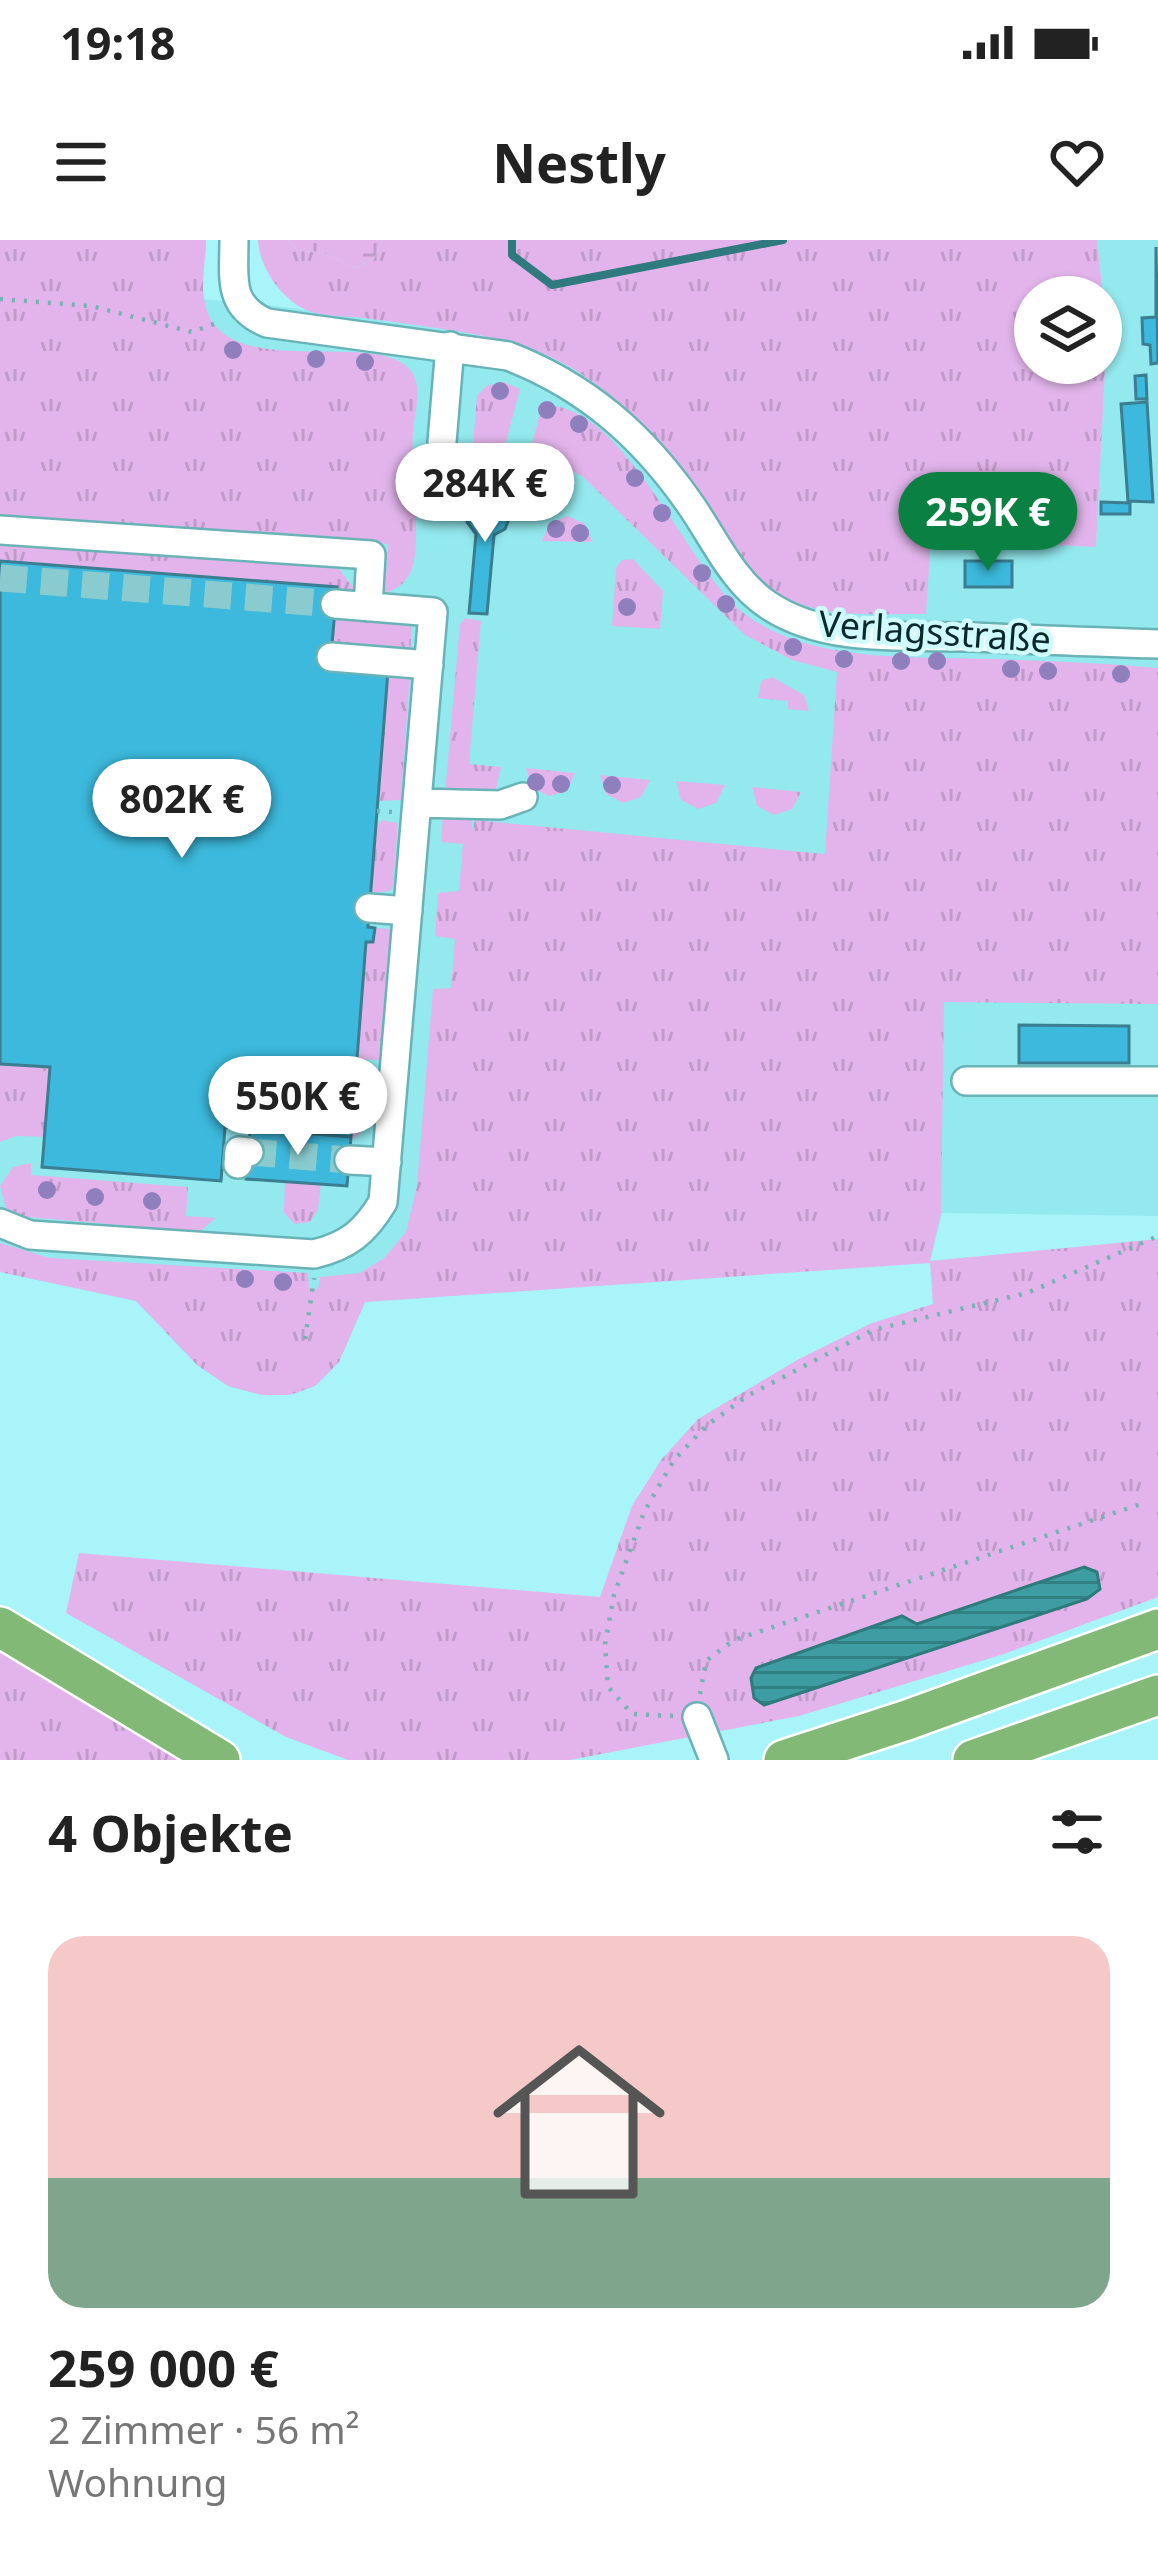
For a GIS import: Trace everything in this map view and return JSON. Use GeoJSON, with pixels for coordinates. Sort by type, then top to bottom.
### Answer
{"type":"FeatureCollection","features":[{"type":"Feature","properties":{"kind":"highway"},"geometry":{"type":"LineString","coordinates":[[0,1627],[220,1760]]}},
{"type":"Feature","properties":{"kind":"highway"},"geometry":{"type":"LineString","coordinates":[[784,1760],[1158,1629]]}},
{"type":"Feature","properties":{"kind":"highway"},"geometry":{"type":"LineString","coordinates":[[973,1760],[1158,1695]]}},
{"type":"Feature","properties":{"kind":"street"},"geometry":{"type":"LineString","coordinates":[[234,244],[236,297],[242,308]]}},
{"type":"Feature","properties":{"kind":"street","name":"Verlagsstraße"},"geometry":{"type":"LineString","coordinates":[[242,308],[267,323],[450,346],[508,356],[538,368],[584,395],[643,443],[730,567],[764,603],[786,616],[812,625],[879,634],[1158,644]]}},
{"type":"Feature","properties":{"kind":"street"},"geometry":{"type":"LineString","coordinates":[[442,442],[450,346]]}},
{"type":"Feature","properties":{"kind":"street"},"geometry":{"type":"LineString","coordinates":[[0,530],[371,555],[368,607]]}},
{"type":"Feature","properties":{"kind":"street"},"geometry":{"type":"LineString","coordinates":[[0,1223],[43,1236],[314,1254],[337,1248],[365,1232],[383,1202],[433,612],[335,604]]}},
{"type":"Feature","properties":{"kind":"street"},"geometry":{"type":"LineString","coordinates":[[331,657],[429,665]]}},
{"type":"Feature","properties":{"kind":"street"},"geometry":{"type":"LineString","coordinates":[[417,802],[500,805],[523,797]]}},
{"type":"Feature","properties":{"kind":"street"},"geometry":{"type":"LineString","coordinates":[[369,908],[408,911]]}},
{"type":"Feature","properties":{"kind":"street"},"geometry":{"type":"LineString","coordinates":[[966,1081],[1158,1081]]}},
{"type":"Feature","properties":{"kind":"street"},"geometry":{"type":"LineString","coordinates":[[349,1160],[387,1162]]}},
{"type":"Feature","properties":{"kind":"street"},"geometry":{"type":"LineString","coordinates":[[697,1717],[714,1760]]}},
{"type":"Feature","properties":{"kind":"path"},"geometry":{"type":"LineString","coordinates":[[0,299],[91,306],[192,332],[242,308]]}},
{"type":"Feature","properties":{"kind":"path"},"geometry":{"type":"LineString","coordinates":[[1147,1502],[734,1640],[706,1661],[697,1717],[632,1714],[608,1687],[605,1644],[614,1595],[644,1512],[674,1460],[706,1426],[747,1396],[873,1330],[1027,1293],[1158,1236]]}},
{"type":"Feature","properties":{"kind":"path"},"geometry":{"type":"LineString","coordinates":[[305,1339],[314,1254]]}},
{"type":"Feature","properties":{"kind":"shaded area"},"geometry":{"type":"Polygon","coordinates":[[[1097,240],[1158,240],[1158,1216],[942,1213],[930,1262],[365,1302],[339,1362],[315,1386],[290,1395],[262,1395],[228,1386],[197,1365],[136,1301],[0,1272],[0,280],[285,307],[458,331],[515,344],[546,357],[617,402],[659,440],[694,485],[925,614],[931,539],[1096,546],[1104,384],[1122,384],[1122,276],[1101,276],[1097,240]]]}},
{"type":"Feature","properties":{"kind":"shaded area"},"geometry":{"type":"Polygon","coordinates":[[[1084,1567],[1097,1572],[1100,1589],[1087,1599],[764,1705],[754,1698],[751,1678],[756,1668],[902,1616],[917,1624],[1084,1567]]]}},
{"type":"Feature","properties":{"kind":"green space"},"geometry":{"type":"Polygon","coordinates":[[[0,240],[206,240],[205,304],[219,329],[243,343],[274,350],[376,354],[400,362],[415,378],[417,391],[413,445],[416,547],[403,583],[385,593],[388,544],[0,518],[0,240]]]}},
{"type":"Feature","properties":{"kind":"green space"},"geometry":{"type":"Polygon","coordinates":[[[258,240],[288,240],[298,251],[322,252],[355,268],[374,259],[383,240],[1097,240],[1101,276],[1014,276],[1014,384],[1104,384],[1096,547],[931,539],[926,614],[858,614],[797,603],[757,580],[654,438],[589,379],[551,357],[510,342],[309,311],[281,291],[267,272],[258,240]]]}},
{"type":"Feature","properties":{"kind":"green space"},"geometry":{"type":"Polygon","coordinates":[[[288,240],[383,240],[374,259],[355,268],[322,252],[298,251],[288,240]]]}},
{"type":"Feature","properties":{"kind":"green space"},"geometry":{"type":"Polygon","coordinates":[[[504,382],[520,389],[505,446],[495,456],[481,455],[473,443],[477,396],[486,386],[504,382]]]}},
{"type":"Feature","properties":{"kind":"green space"},"geometry":{"type":"Polygon","coordinates":[[[542,405],[573,412],[602,431],[629,459],[724,594],[746,615],[802,642],[898,657],[1158,668],[1158,1004],[944,1002],[941,1213],[930,1261],[1158,1239],[1158,1597],[1004,1654],[799,1716],[570,1760],[348,1760],[286,1737],[66,1613],[79,1553],[600,1597],[632,1506],[661,1460],[698,1419],[799,1359],[872,1323],[933,1304],[930,1263],[365,1302],[339,1362],[315,1386],[290,1395],[262,1395],[228,1386],[197,1365],[136,1301],[0,1272],[0,1243],[50,1258],[308,1273],[309,1288],[318,1289],[320,1277],[360,1273],[384,1258],[406,1232],[417,1186],[433,989],[451,988],[455,939],[435,936],[438,893],[459,891],[463,844],[441,842],[443,814],[471,815],[472,830],[475,820],[825,854],[837,672],[792,660],[745,635],[582,476],[535,456],[531,448],[542,405]],[[902,1616],[756,1668],[917,1625],[902,1616]]]}},
{"type":"Feature","properties":{"kind":"green space"},"geometry":{"type":"Polygon","coordinates":[[[568,516],[585,524],[592,542],[542,541],[550,523],[568,516]]]}},
{"type":"Feature","properties":{"kind":"green space"},"geometry":{"type":"Polygon","coordinates":[[[0,539],[336,565],[356,591],[0,561],[0,539]]]}},
{"type":"Feature","properties":{"kind":"green space"},"geometry":{"type":"Polygon","coordinates":[[[633,559],[663,591],[660,629],[612,626],[616,568],[622,560],[633,559]]]}},
{"type":"Feature","properties":{"kind":"green space"},"geometry":{"type":"Polygon","coordinates":[[[334,617],[409,623],[410,655],[332,649],[334,617]]]}},
{"type":"Feature","properties":{"kind":"green space"},"geometry":{"type":"Polygon","coordinates":[[[465,618],[481,621],[469,764],[501,767],[495,793],[445,793],[460,624],[465,618]]]}},
{"type":"Feature","properties":{"kind":"green space"},"geometry":{"type":"Polygon","coordinates":[[[388,671],[410,674],[401,800],[378,801],[388,671]]]}},
{"type":"Feature","properties":{"kind":"green space"},"geometry":{"type":"Polygon","coordinates":[[[772,677],[804,695],[809,711],[788,709],[788,701],[758,698],[761,681],[772,677]]]}},
{"type":"Feature","properties":{"kind":"green space"},"geometry":{"type":"Polygon","coordinates":[[[526,768],[575,773],[567,791],[549,796],[532,788],[526,768]]]}},
{"type":"Feature","properties":{"kind":"green space"},"geometry":{"type":"Polygon","coordinates":[[[600,775],[650,780],[641,797],[623,803],[606,794],[600,775]]]}},
{"type":"Feature","properties":{"kind":"green space"},"geometry":{"type":"Polygon","coordinates":[[[676,781],[725,785],[716,803],[698,809],[681,800],[676,781]]]}},
{"type":"Feature","properties":{"kind":"green space"},"geometry":{"type":"Polygon","coordinates":[[[752,787],[801,792],[792,809],[774,815],[757,806],[752,787]]]}},
{"type":"Feature","properties":{"kind":"green space"},"geometry":{"type":"Polygon","coordinates":[[[382,820],[398,823],[393,886],[390,891],[371,893],[376,826],[382,820]]]}},
{"type":"Feature","properties":{"kind":"green space"},"geometry":{"type":"Polygon","coordinates":[[[375,928],[391,929],[379,1060],[357,1059],[366,942],[373,942],[375,928]]]}},
{"type":"Feature","properties":{"kind":"green space"},"geometry":{"type":"Polygon","coordinates":[[[0,1064],[50,1067],[45,1137],[16,1136],[0,1142],[0,1064]]]}},
{"type":"Feature","properties":{"kind":"green space"},"geometry":{"type":"Polygon","coordinates":[[[356,1068],[378,1072],[374,1120],[354,1139],[351,1137],[356,1068]]]}},
{"type":"Feature","properties":{"kind":"green space"},"geometry":{"type":"Polygon","coordinates":[[[31,1163],[31,1175],[188,1187],[186,1216],[216,1218],[199,1232],[16,1216],[6,1209],[0,1186],[13,1167],[31,1163]]]}},
{"type":"Feature","properties":{"kind":"green space"},"geometry":{"type":"Polygon","coordinates":[[[285,1179],[321,1182],[318,1209],[310,1222],[295,1224],[284,1213],[285,1179]]]}},
{"type":"Feature","properties":{"kind":"green space"},"geometry":{"type":"Polygon","coordinates":[[[0,1650],[180,1760],[0,1760],[0,1650]]]}},
{"type":"Feature","properties":{"kind":"building"},"geometry":{"type":"Polygon","coordinates":[[[1156,247],[1158,363],[1151,364],[1150,345],[1143,344],[1142,318],[1156,317],[1156,247]]]}},
{"type":"Feature","properties":{"kind":"building"},"geometry":{"type":"Polygon","coordinates":[[[1146,375],[1147,399],[1136,399],[1135,376],[1146,375]]]}},
{"type":"Feature","properties":{"kind":"building"},"geometry":{"type":"Polygon","coordinates":[[[1147,402],[1153,502],[1128,501],[1121,404],[1147,402]]]}},
{"type":"Feature","properties":{"kind":"building"},"geometry":{"type":"Polygon","coordinates":[[[493,494],[505,502],[510,516],[505,529],[494,535],[487,614],[469,613],[476,534],[467,522],[467,507],[477,496],[493,494]]]}},
{"type":"Feature","properties":{"kind":"building"},"geometry":{"type":"Polygon","coordinates":[[[1101,502],[1130,503],[1130,514],[1101,514],[1101,502]]]}},
{"type":"Feature","properties":{"kind":"building"},"geometry":{"type":"Polygon","coordinates":[[[0,561],[337,587],[330,667],[388,671],[368,927],[375,928],[373,942],[366,942],[351,1137],[225,1127],[221,1181],[42,1167],[50,1067],[0,1064],[0,561]]]}},
{"type":"Feature","properties":{"kind":"building"},"geometry":{"type":"Polygon","coordinates":[[[965,561],[1012,561],[1012,587],[965,587],[965,561]]]}},
{"type":"Feature","properties":{"kind":"building"},"geometry":{"type":"Polygon","coordinates":[[[1019,1025],[1129,1026],[1129,1063],[1019,1063],[1019,1025]]]}},
{"type":"Feature","properties":{"kind":"building"},"geometry":{"type":"Polygon","coordinates":[[[250,1129],[351,1137],[347,1186],[246,1179],[250,1129]]]}},
{"type":"Feature","properties":{"kind":"waterway"},"geometry":{"type":"LineString","coordinates":[[512,240],[512,255],[552,285],[783,240]]}},
{"type":"Feature","properties":{"kind":"tunnel"},"geometry":{"type":"LineString","coordinates":[[0,578],[335,604]]}},
{"type":"Feature","properties":{"kind":"tunnel"},"geometry":{"type":"LineString","coordinates":[[249,1152],[349,1160]]}}]}
